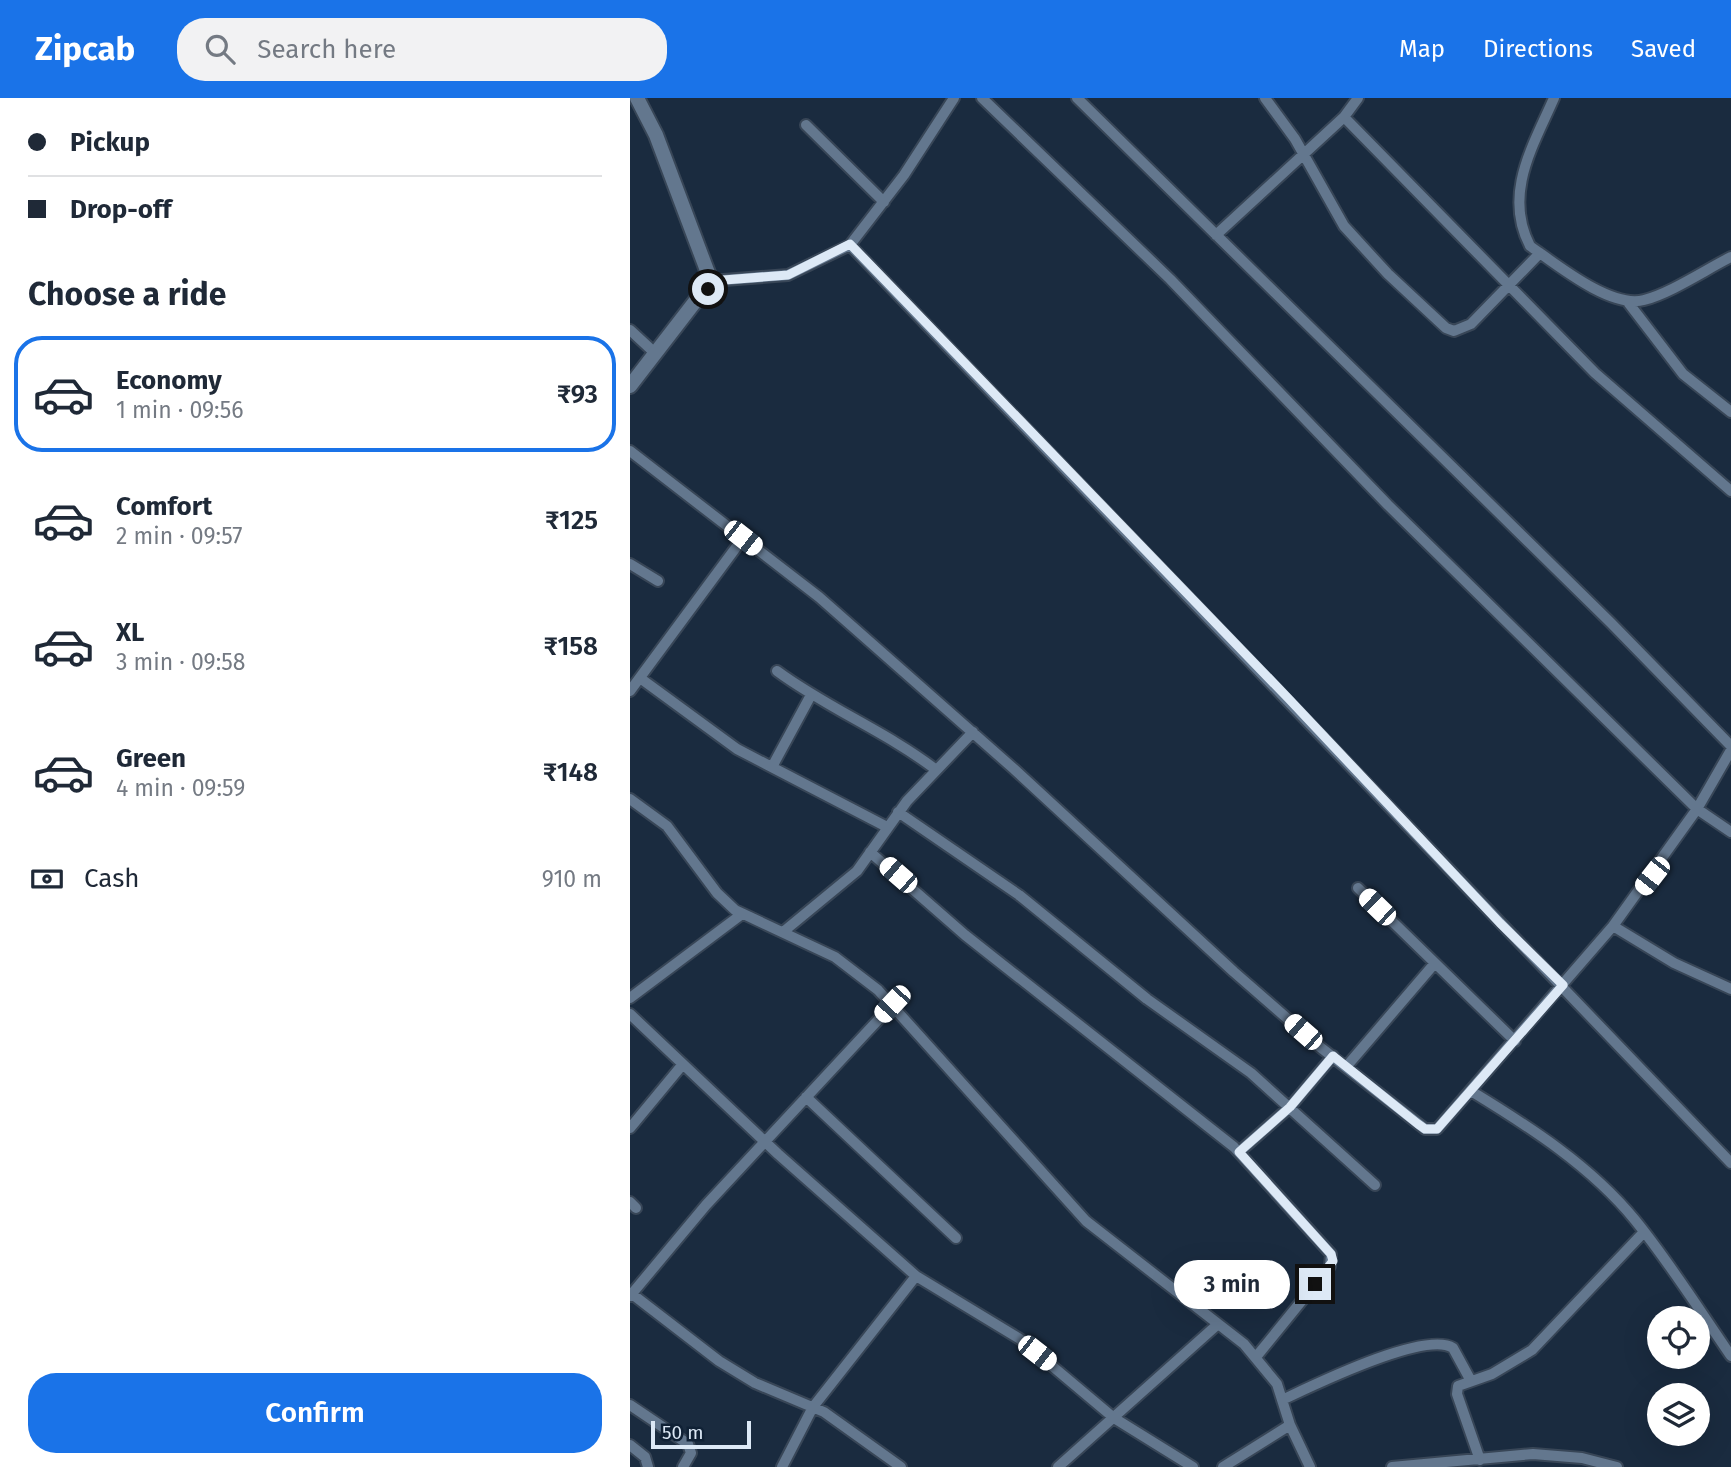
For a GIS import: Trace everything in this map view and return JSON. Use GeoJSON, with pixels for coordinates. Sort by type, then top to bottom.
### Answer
{"type":"FeatureCollection","features":[{"type":"Feature","properties":{"kind":"street"},"geometry":{"type":"LineString","coordinates":[[638,98],[656,135],[711,281]]}},
{"type":"Feature","properties":{"kind":"street"},"geometry":{"type":"LineString","coordinates":[[630,386],[711,281],[788,275],[850,244],[884,202],[954,98]]}},
{"type":"Feature","properties":{"kind":"street"},"geometry":{"type":"LineString","coordinates":[[982,98],[1170,279],[1388,505],[1697,809],[1731,832]]}},
{"type":"Feature","properties":{"kind":"street"},"geometry":{"type":"LineString","coordinates":[[630,451],[819,597],[973,732],[1160,905],[1346,1067],[1425,1129],[1437,1129],[1563,985],[1652,876],[1697,809],[1731,748],[1611,623],[1077,98]]}},
{"type":"Feature","properties":{"kind":"street"},"geometry":{"type":"LineString","coordinates":[[1265,98],[1303,154],[1344,226],[1388,274],[1446,328],[1454,331],[1471,324],[1540,253]]}},
{"type":"Feature","properties":{"kind":"street"},"geometry":{"type":"LineString","coordinates":[[1216,235],[1344,117],[1358,98]]}},
{"type":"Feature","properties":{"kind":"street"},"geometry":{"type":"LineString","coordinates":[[1553,98],[1521,173],[1517,194],[1523,233],[1530,246],[1607,295],[1627,301],[1644,300],[1731,257]]}},
{"type":"Feature","properties":{"kind":"street"},"geometry":{"type":"LineString","coordinates":[[1344,117],[1508,288],[1595,373],[1731,491]]}},
{"type":"Feature","properties":{"kind":"street"},"geometry":{"type":"LineString","coordinates":[[806,125],[884,202]]}},
{"type":"Feature","properties":{"kind":"street"},"geometry":{"type":"LineString","coordinates":[[850,244],[1731,1163]]}},
{"type":"Feature","properties":{"kind":"street"},"geometry":{"type":"LineString","coordinates":[[1627,301],[1683,374],[1731,412]]}},
{"type":"Feature","properties":{"kind":"street"},"geometry":{"type":"LineString","coordinates":[[630,330],[656,354]]}},
{"type":"Feature","properties":{"kind":"street"},"geometry":{"type":"LineString","coordinates":[[630,691],[743,538]]}},
{"type":"Feature","properties":{"kind":"street"},"geometry":{"type":"LineString","coordinates":[[630,564],[658,581]]}},
{"type":"Feature","properties":{"kind":"street"},"geometry":{"type":"LineString","coordinates":[[777,671],[811,695],[893,739],[935,769]]}},
{"type":"Feature","properties":{"kind":"street"},"geometry":{"type":"LineString","coordinates":[[640,678],[710,731],[887,827]]}},
{"type":"Feature","properties":{"kind":"street"},"geometry":{"type":"LineString","coordinates":[[772,766],[811,695]]}},
{"type":"Feature","properties":{"kind":"street"},"geometry":{"type":"LineString","coordinates":[[783,932],[857,871],[898,812],[935,769],[973,732]]}},
{"type":"Feature","properties":{"kind":"street"},"geometry":{"type":"LineString","coordinates":[[630,799],[667,826],[717,893],[742,914],[783,932],[858,972],[892,1004],[1086,1221],[1256,1357],[1277,1384],[1290,1425],[1310,1467]]}},
{"type":"Feature","properties":{"kind":"street"},"geometry":{"type":"LineString","coordinates":[[898,812],[1019,895],[1147,999],[1251,1073],[1375,1185]]}},
{"type":"Feature","properties":{"kind":"street"},"geometry":{"type":"LineString","coordinates":[[870,852],[965,935],[1239,1152],[1321,1242],[1333,1261],[1256,1357]]}},
{"type":"Feature","properties":{"kind":"street"},"geometry":{"type":"LineString","coordinates":[[1358,888],[1515,1041]]}},
{"type":"Feature","properties":{"kind":"street"},"geometry":{"type":"LineString","coordinates":[[630,998],[742,914]]}},
{"type":"Feature","properties":{"kind":"street"},"geometry":{"type":"LineString","coordinates":[[1613,926],[1674,963],[1731,989]]}},
{"type":"Feature","properties":{"kind":"street"},"geometry":{"type":"LineString","coordinates":[[1346,1067],[1435,963]]}},
{"type":"Feature","properties":{"kind":"street"},"geometry":{"type":"LineString","coordinates":[[892,1004],[765,1142],[631,1295],[719,1362],[755,1383],[813,1407],[901,1467]]}},
{"type":"Feature","properties":{"kind":"street"},"geometry":{"type":"LineString","coordinates":[[630,1014],[765,1142],[916,1276],[1020,1339],[1114,1418],[1194,1467]]}},
{"type":"Feature","properties":{"kind":"street"},"geometry":{"type":"LineString","coordinates":[[1239,1152],[1290,1107],[1333,1056]]}},
{"type":"Feature","properties":{"kind":"street"},"geometry":{"type":"LineString","coordinates":[[630,1128],[683,1064]]}},
{"type":"Feature","properties":{"kind":"street"},"geometry":{"type":"LineString","coordinates":[[1471,1091],[1563,1152],[1602,1186],[1644,1232],[1731,1356]]}},
{"type":"Feature","properties":{"kind":"street"},"geometry":{"type":"LineString","coordinates":[[806,1097],[956,1238]]}},
{"type":"Feature","properties":{"kind":"street"},"geometry":{"type":"LineString","coordinates":[[1480,1460],[1457,1395],[1458,1386],[1492,1374],[1532,1350],[1644,1232]]}},
{"type":"Feature","properties":{"kind":"street"},"geometry":{"type":"LineString","coordinates":[[782,1467],[813,1407],[916,1276]]}},
{"type":"Feature","properties":{"kind":"street"},"geometry":{"type":"LineString","coordinates":[[1058,1467],[1218,1324]]}},
{"type":"Feature","properties":{"kind":"street"},"geometry":{"type":"LineString","coordinates":[[1282,1400],[1358,1364],[1437,1343],[1453,1348],[1471,1381]]}},
{"type":"Feature","properties":{"kind":"street"},"geometry":{"type":"LineString","coordinates":[[630,1405],[688,1444],[691,1453],[683,1467]]}},
{"type":"Feature","properties":{"kind":"street"},"geometry":{"type":"LineString","coordinates":[[1223,1467],[1290,1425]]}},
{"type":"Feature","properties":{"kind":"street"},"geometry":{"type":"LineString","coordinates":[[630,1445],[645,1457],[648,1467]]}},
{"type":"Feature","properties":{"kind":"street"},"geometry":{"type":"LineString","coordinates":[[1392,1467],[1533,1454],[1582,1458],[1617,1467]]}},
{"type":"Feature","properties":{"kind":"route"},"geometry":{"type":"LineString","coordinates":[[708,289],[711,281],[788,275],[850,244],[1288,698],[1500,923],[1563,985],[1437,1129],[1425,1129],[1333,1056],[1290,1107],[1239,1152],[1331,1254],[1333,1261],[1315,1284]]}}]}
